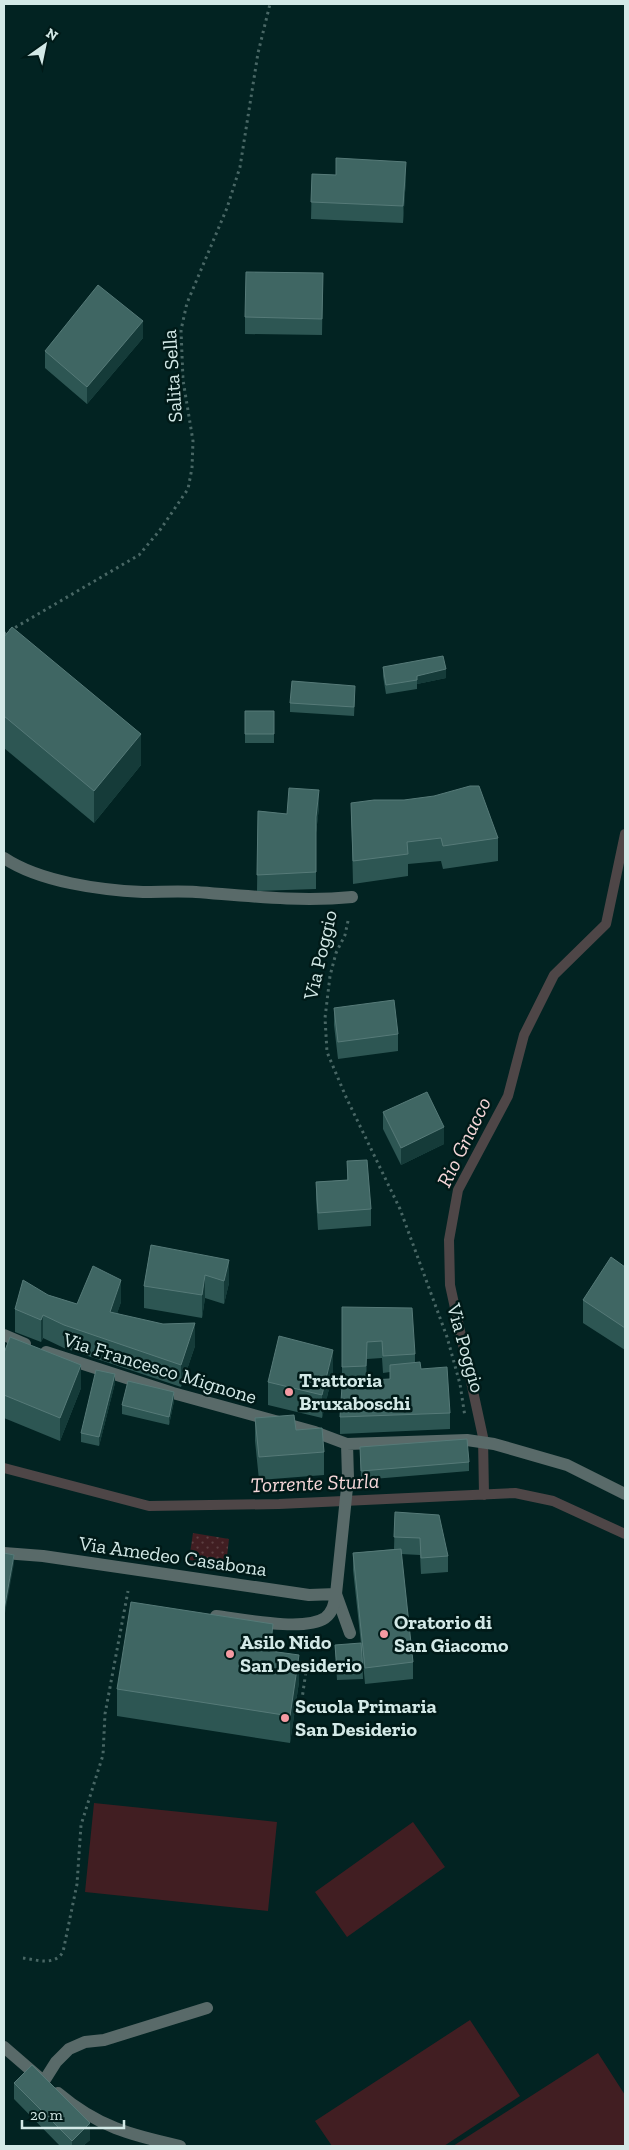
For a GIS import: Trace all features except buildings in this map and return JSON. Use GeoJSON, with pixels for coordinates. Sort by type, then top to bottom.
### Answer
{"type":"FeatureCollection","features":[{"type":"Feature","properties":{"kind":"street","name":"Via Poggio"},"geometry":{"type":"LineString","coordinates":[[4,858],[24,869],[68,883],[132,891],[195,892],[256,898],[326,900],[352,897]]}},
{"type":"Feature","properties":{"kind":"street","name":"Via Francesco Mignone"},"geometry":{"type":"LineString","coordinates":[[4,1336],[40,1350],[164,1390],[315,1432],[347,1444],[467,1440],[494,1444],[567,1465],[625,1494]]}},
{"type":"Feature","properties":{"kind":"street"},"geometry":{"type":"LineString","coordinates":[[205,1615],[294,1625],[312,1622],[328,1615],[333,1609],[344,1531],[348,1478],[347,1444]]}},
{"type":"Feature","properties":{"kind":"street","name":"Via Amedeo Casabona"},"geometry":{"type":"LineString","coordinates":[[4,1553],[43,1556],[309,1595],[336,1594]]}},
{"type":"Feature","properties":{"kind":"street"},"geometry":{"type":"LineString","coordinates":[[336,1594],[350,1633]]}},
{"type":"Feature","properties":{"kind":"street"},"geometry":{"type":"LineString","coordinates":[[44,2081],[56,2062],[69,2049],[77,2045],[104,2040],[207,2008]]}},
{"type":"Feature","properties":{"kind":"street"},"geometry":{"type":"LineString","coordinates":[[4,2046],[69,2103],[96,2121],[135,2136],[180,2146]]}},
{"type":"Feature","properties":{"kind":"path","name":"Salita Sella"},"geometry":{"type":"LineString","coordinates":[[4,634],[139,555],[160,530],[188,489],[192,468],[193,441],[184,380],[181,330],[187,303],[227,208],[240,167],[258,53],[270,4]]}},
{"type":"Feature","properties":{"kind":"path","name":"Via Poggio"},"geometry":{"type":"LineString","coordinates":[[352,897],[345,935],[336,953],[330,976],[325,1018],[327,1052],[346,1097],[400,1209],[444,1328],[460,1384],[467,1440]]}},
{"type":"Feature","properties":{"kind":"path"},"geometry":{"type":"LineString","coordinates":[[23,1958],[53,1962],[63,1952],[77,1884],[81,1825],[102,1756],[105,1714],[130,1570]]}},
{"type":"Feature","properties":{"kind":"path"},"geometry":{"type":"LineString","coordinates":[[287,1669],[306,1671],[301,1706]]}},
{"type":"Feature","properties":{"kind":"shaded area"},"geometry":{"type":"Polygon","coordinates":[[[193,1533],[229,1539],[226,1565],[189,1560],[193,1533]]]}},
{"type":"Feature","properties":{"kind":"shaded area"},"geometry":{"type":"Polygon","coordinates":[[[94,1803],[277,1822],[268,1911],[85,1892],[94,1803]]]}},
{"type":"Feature","properties":{"kind":"shaded area"},"geometry":{"type":"Polygon","coordinates":[[[413,1822],[445,1867],[347,1937],[315,1892],[413,1822]]]}},
{"type":"Feature","properties":{"kind":"shaded area"},"geometry":{"type":"Polygon","coordinates":[[[470,2020],[520,2096],[444,2146],[332,2146],[315,2121],[470,2020]]]}},
{"type":"Feature","properties":{"kind":"shaded area"},"geometry":{"type":"Polygon","coordinates":[[[598,2053],[625,2095],[625,2146],[453,2146],[598,2053]]]}},
{"type":"Feature","properties":{"kind":"waterway","name":"Rio Gnacco"},"geometry":{"type":"LineString","coordinates":[[484,1495],[483,1437],[450,1285],[449,1240],[458,1190],[508,1096],[524,1035],[554,975],[606,924],[625,834]]}},
{"type":"Feature","properties":{"kind":"waterway","name":"Torrente Sturla"},"geometry":{"type":"LineString","coordinates":[[4,1468],[149,1506],[279,1504],[515,1493],[553,1501],[625,1534]]}},
{"type":"Feature","properties":{"kind":"place","name":"Trattoria Bruxaboschi"},"geometry":{"type":"Point","coordinates":[289,1392]}},
{"type":"Feature","properties":{"kind":"place","name":"Oratorio di San Giacomo"},"geometry":{"type":"Point","coordinates":[384,1634]}},
{"type":"Feature","properties":{"kind":"place","name":"Asilo Nido San Desiderio"},"geometry":{"type":"Point","coordinates":[230,1654]}},
{"type":"Feature","properties":{"kind":"place","name":"Scuola Primaria San Desiderio"},"geometry":{"type":"Point","coordinates":[285,1718]}}]}
